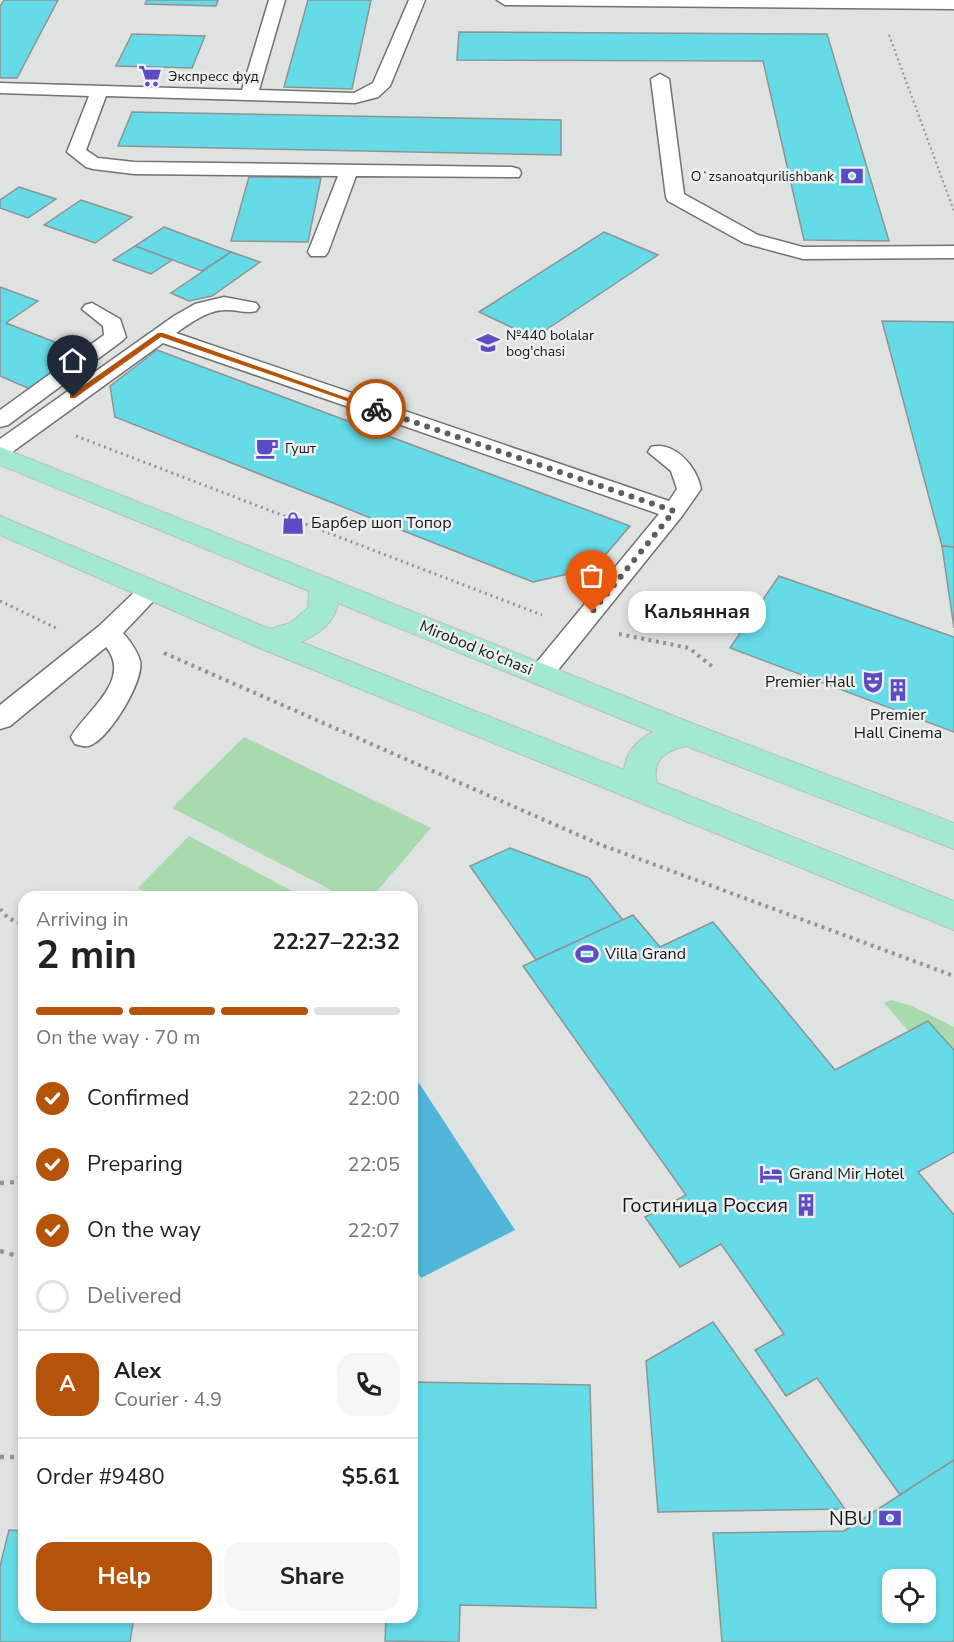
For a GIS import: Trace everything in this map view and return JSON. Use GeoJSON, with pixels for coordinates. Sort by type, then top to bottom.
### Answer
{"type":"FeatureCollection","features":[{"type":"Feature","properties":{"kind":"main road","name":"Mirobod ko'chasi"},"geometry":{"type":"LineString","coordinates":[[0,455],[688,734],[954,836]]}},
{"type":"Feature","properties":{"kind":"main road"},"geometry":{"type":"LineString","coordinates":[[0,525],[268,640],[950,916]]}},
{"type":"Feature","properties":{"kind":"main road"},"geometry":{"type":"LineString","coordinates":[[268,640],[294,634],[316,621],[326,605],[323,585]]}},
{"type":"Feature","properties":{"kind":"main road"},"geometry":{"type":"LineString","coordinates":[[643,792],[638,765],[643,755],[662,741],[688,734]]}},
{"type":"Feature","properties":{"kind":"lane"},"geometry":{"type":"LineString","coordinates":[[249,95],[277,0]]}},
{"type":"Feature","properties":{"kind":"lane"},"geometry":{"type":"LineString","coordinates":[[0,88],[355,98],[372,93],[381,86],[417,0]]}},
{"type":"Feature","properties":{"kind":"lane"},"geometry":{"type":"LineString","coordinates":[[505,0],[954,4]]}},
{"type":"Feature","properties":{"kind":"lane"},"geometry":{"type":"LineString","coordinates":[[660,79],[675,197],[751,239],[803,253],[954,252]]}},
{"type":"Feature","properties":{"kind":"lane"},"geometry":{"type":"LineString","coordinates":[[100,90],[76,152],[93,163],[134,168],[512,173]]}},
{"type":"Feature","properties":{"kind":"lane"},"geometry":{"type":"LineString","coordinates":[[318,252],[349,171]]}},
{"type":"Feature","properties":{"kind":"lane"},"geometry":{"type":"LineString","coordinates":[[0,450],[195,310],[207,304],[230,303],[249,307]]}},
{"type":"Feature","properties":{"kind":"lane"},"geometry":{"type":"LineString","coordinates":[[0,420],[115,337],[114,323],[92,309]]}},
{"type":"Feature","properties":{"kind":"lane"},"geometry":{"type":"LineString","coordinates":[[160,334],[674,511]]}},
{"type":"Feature","properties":{"kind":"lane"},"geometry":{"type":"LineString","coordinates":[[541,674],[674,511],[689,489],[687,477],[680,465],[659,452]]}},
{"type":"Feature","properties":{"kind":"lane"},"geometry":{"type":"LineString","coordinates":[[0,719],[108,632],[151,591]]}},
{"type":"Feature","properties":{"kind":"lane"},"geometry":{"type":"LineString","coordinates":[[85,737],[112,706],[128,673],[125,652],[108,632]]}},
{"type":"Feature","properties":{"kind":"path"},"geometry":{"type":"LineString","coordinates":[[878,4],[954,211]]}},
{"type":"Feature","properties":{"kind":"path"},"geometry":{"type":"LineString","coordinates":[[38,422],[578,629],[601,630],[688,648],[714,668]]}},
{"type":"Feature","properties":{"kind":"path"},"geometry":{"type":"LineString","coordinates":[[0,602],[61,630]]}},
{"type":"Feature","properties":{"kind":"path"},"geometry":{"type":"LineString","coordinates":[[108,632],[133,639],[599,844],[954,976]]}},
{"type":"Feature","properties":{"kind":"path"},"geometry":{"type":"LineString","coordinates":[[0,909],[8,918],[18,922]]}},
{"type":"Feature","properties":{"kind":"path"},"geometry":{"type":"LineString","coordinates":[[0,921],[8,918]]}},
{"type":"Feature","properties":{"kind":"path"},"geometry":{"type":"LineString","coordinates":[[0,1183],[16,1182],[18,1180]]}},
{"type":"Feature","properties":{"kind":"path"},"geometry":{"type":"LineString","coordinates":[[0,1251],[18,1256]]}},
{"type":"Feature","properties":{"kind":"path"},"geometry":{"type":"LineString","coordinates":[[0,1457],[18,1457]]}},
{"type":"Feature","properties":{"kind":"green space"},"geometry":{"type":"Polygon","coordinates":[[[244,737],[431,828],[377,891],[333,891],[172,808],[244,737]]]}},
{"type":"Feature","properties":{"kind":"green space"},"geometry":{"type":"Polygon","coordinates":[[[189,836],[292,891],[143,891],[138,888],[189,836]]]}},
{"type":"Feature","properties":{"kind":"green space"},"geometry":{"type":"Polygon","coordinates":[[[891,1000],[912,1006],[954,1027],[954,1083],[884,1003],[891,1000]]]}},
{"type":"Feature","properties":{"kind":"water"},"geometry":{"type":"Polygon","coordinates":[[[418,1082],[515,1230],[421,1278],[418,1273],[418,1082]]]}},
{"type":"Feature","properties":{"kind":"building"},"geometry":{"type":"Polygon","coordinates":[[[4,0],[58,0],[17,78],[0,78],[0,6],[4,0]]]}},
{"type":"Feature","properties":{"kind":"building"},"geometry":{"type":"Polygon","coordinates":[[[147,0],[218,0],[216,6],[145,4],[147,0]]]}},
{"type":"Feature","properties":{"kind":"building"},"geometry":{"type":"Polygon","coordinates":[[[308,0],[371,0],[352,89],[284,87],[308,0]]]}},
{"type":"Feature","properties":{"kind":"building"},"geometry":{"type":"Polygon","coordinates":[[[459,32],[827,34],[889,241],[804,240],[763,61],[457,60],[459,32]]]}},
{"type":"Feature","properties":{"kind":"building"},"geometry":{"type":"Polygon","coordinates":[[[132,34],[205,36],[192,68],[116,66],[132,34]]]}},
{"type":"Feature","properties":{"kind":"building"},"geometry":{"type":"Polygon","coordinates":[[[132,112],[561,120],[561,155],[118,146],[132,112]]]}},
{"type":"Feature","properties":{"kind":"building"},"geometry":{"type":"Polygon","coordinates":[[[249,177],[321,178],[308,242],[231,241],[249,177]]]}},
{"type":"Feature","properties":{"kind":"building"},"geometry":{"type":"Polygon","coordinates":[[[19,187],[56,199],[28,218],[0,208],[0,200],[19,187]]]}},
{"type":"Feature","properties":{"kind":"building"},"geometry":{"type":"Polygon","coordinates":[[[81,200],[132,217],[95,243],[44,225],[81,200]]]}},
{"type":"Feature","properties":{"kind":"building"},"geometry":{"type":"Polygon","coordinates":[[[164,227],[231,252],[202,271],[135,246],[164,227]]]}},
{"type":"Feature","properties":{"kind":"building"},"geometry":{"type":"Polygon","coordinates":[[[604,232],[658,255],[534,338],[479,312],[604,232]]]}},
{"type":"Feature","properties":{"kind":"building"},"geometry":{"type":"Polygon","coordinates":[[[135,246],[172,260],[151,274],[113,260],[135,246]]]}},
{"type":"Feature","properties":{"kind":"building"},"geometry":{"type":"Polygon","coordinates":[[[231,252],[260,262],[212,296],[189,301],[171,293],[231,252]]]}},
{"type":"Feature","properties":{"kind":"building"},"geometry":{"type":"Polygon","coordinates":[[[0,287],[38,301],[6,323],[83,353],[32,390],[0,376],[0,287]]]}},
{"type":"Feature","properties":{"kind":"building"},"geometry":{"type":"Polygon","coordinates":[[[882,321],[954,322],[954,547],[942,546],[882,321]]]}},
{"type":"Feature","properties":{"kind":"building"},"geometry":{"type":"Polygon","coordinates":[[[157,350],[630,526],[594,568],[533,582],[115,417],[110,386],[157,350]]]}},
{"type":"Feature","properties":{"kind":"building"},"geometry":{"type":"Polygon","coordinates":[[[942,546],[954,547],[954,628],[942,546]]]}},
{"type":"Feature","properties":{"kind":"building","name":"Premier Hall Cinema"},"geometry":{"type":"Polygon","coordinates":[[[779,576],[954,637],[954,732],[730,648],[779,576]]]}},
{"type":"Feature","properties":{"kind":"building"},"geometry":{"type":"Polygon","coordinates":[[[510,848],[589,878],[623,920],[536,960],[470,866],[510,848]]]}},
{"type":"Feature","properties":{"kind":"building","name":"Гостиница Россия"},"geometry":{"type":"Polygon","coordinates":[[[633,915],[660,947],[713,922],[835,1070],[928,1021],[954,1050],[954,1152],[918,1172],[954,1215],[954,1460],[900,1495],[817,1378],[786,1396],[755,1350],[784,1334],[721,1244],[680,1267],[645,1217],[686,1195],[523,966],[633,915]]]}},
{"type":"Feature","properties":{"kind":"building"},"geometry":{"type":"Polygon","coordinates":[[[713,1322],[845,1509],[658,1512],[646,1361],[713,1322]]]}},
{"type":"Feature","properties":{"kind":"building"},"geometry":{"type":"Polygon","coordinates":[[[418,1382],[590,1385],[596,1608],[460,1605],[459,1642],[385,1641],[386,1623],[418,1623],[418,1382]]]}},
{"type":"Feature","properties":{"kind":"building"},"geometry":{"type":"Polygon","coordinates":[[[954,1460],[954,1642],[722,1642],[713,1533],[844,1531],[954,1460]]]}},
{"type":"Feature","properties":{"kind":"building"},"geometry":{"type":"Polygon","coordinates":[[[9,1530],[18,1531],[18,1623],[133,1623],[130,1642],[0,1642],[0,1566],[9,1530]]]}},
{"type":"Feature","properties":{"kind":"way so far"},"geometry":{"type":"LineString","coordinates":[[376,409],[674,511],[592,612]]}},
{"type":"Feature","properties":{"kind":"place","name":"Экспресс фуд"},"geometry":{"type":"Point","coordinates":[150,76]}},
{"type":"Feature","properties":{"kind":"place","name":"Oʻzsanoatqurilishbank"},"geometry":{"type":"Point","coordinates":[852,176]}},
{"type":"Feature","properties":{"kind":"place","name":"№440 bolalar bog'chasi"},"geometry":{"type":"Point","coordinates":[488,343]}},
{"type":"Feature","properties":{"kind":"place","name":"Гушт"},"geometry":{"type":"Point","coordinates":[267,448]}},
{"type":"Feature","properties":{"kind":"place","name":"Барбер шоп Топор"},"geometry":{"type":"Point","coordinates":[293,523]}},
{"type":"Feature","properties":{"kind":"place","name":"Кальянная"},"geometry":{"type":"Point","coordinates":[592,612]}},
{"type":"Feature","properties":{"kind":"place","name":"Premier Hall"},"geometry":{"type":"Point","coordinates":[873,682]}},
{"type":"Feature","properties":{"kind":"place","name":"Premier Hall Cinema"},"geometry":{"type":"Point","coordinates":[898,690]}},
{"type":"Feature","properties":{"kind":"place","name":"Villa Grand"},"geometry":{"type":"Point","coordinates":[587,954]}},
{"type":"Feature","properties":{"kind":"place","name":"Grand Mir Hotel"},"geometry":{"type":"Point","coordinates":[771,1174]}},
{"type":"Feature","properties":{"kind":"place","name":"Гостиница Россия"},"geometry":{"type":"Point","coordinates":[806,1205]}},
{"type":"Feature","properties":{"kind":"place","name":"NBU"},"geometry":{"type":"Point","coordinates":[890,1518]}},
{"type":"Feature","properties":{"kind":"route"},"geometry":{"type":"LineString","coordinates":[[73,397],[160,334],[376,409]]}}]}
